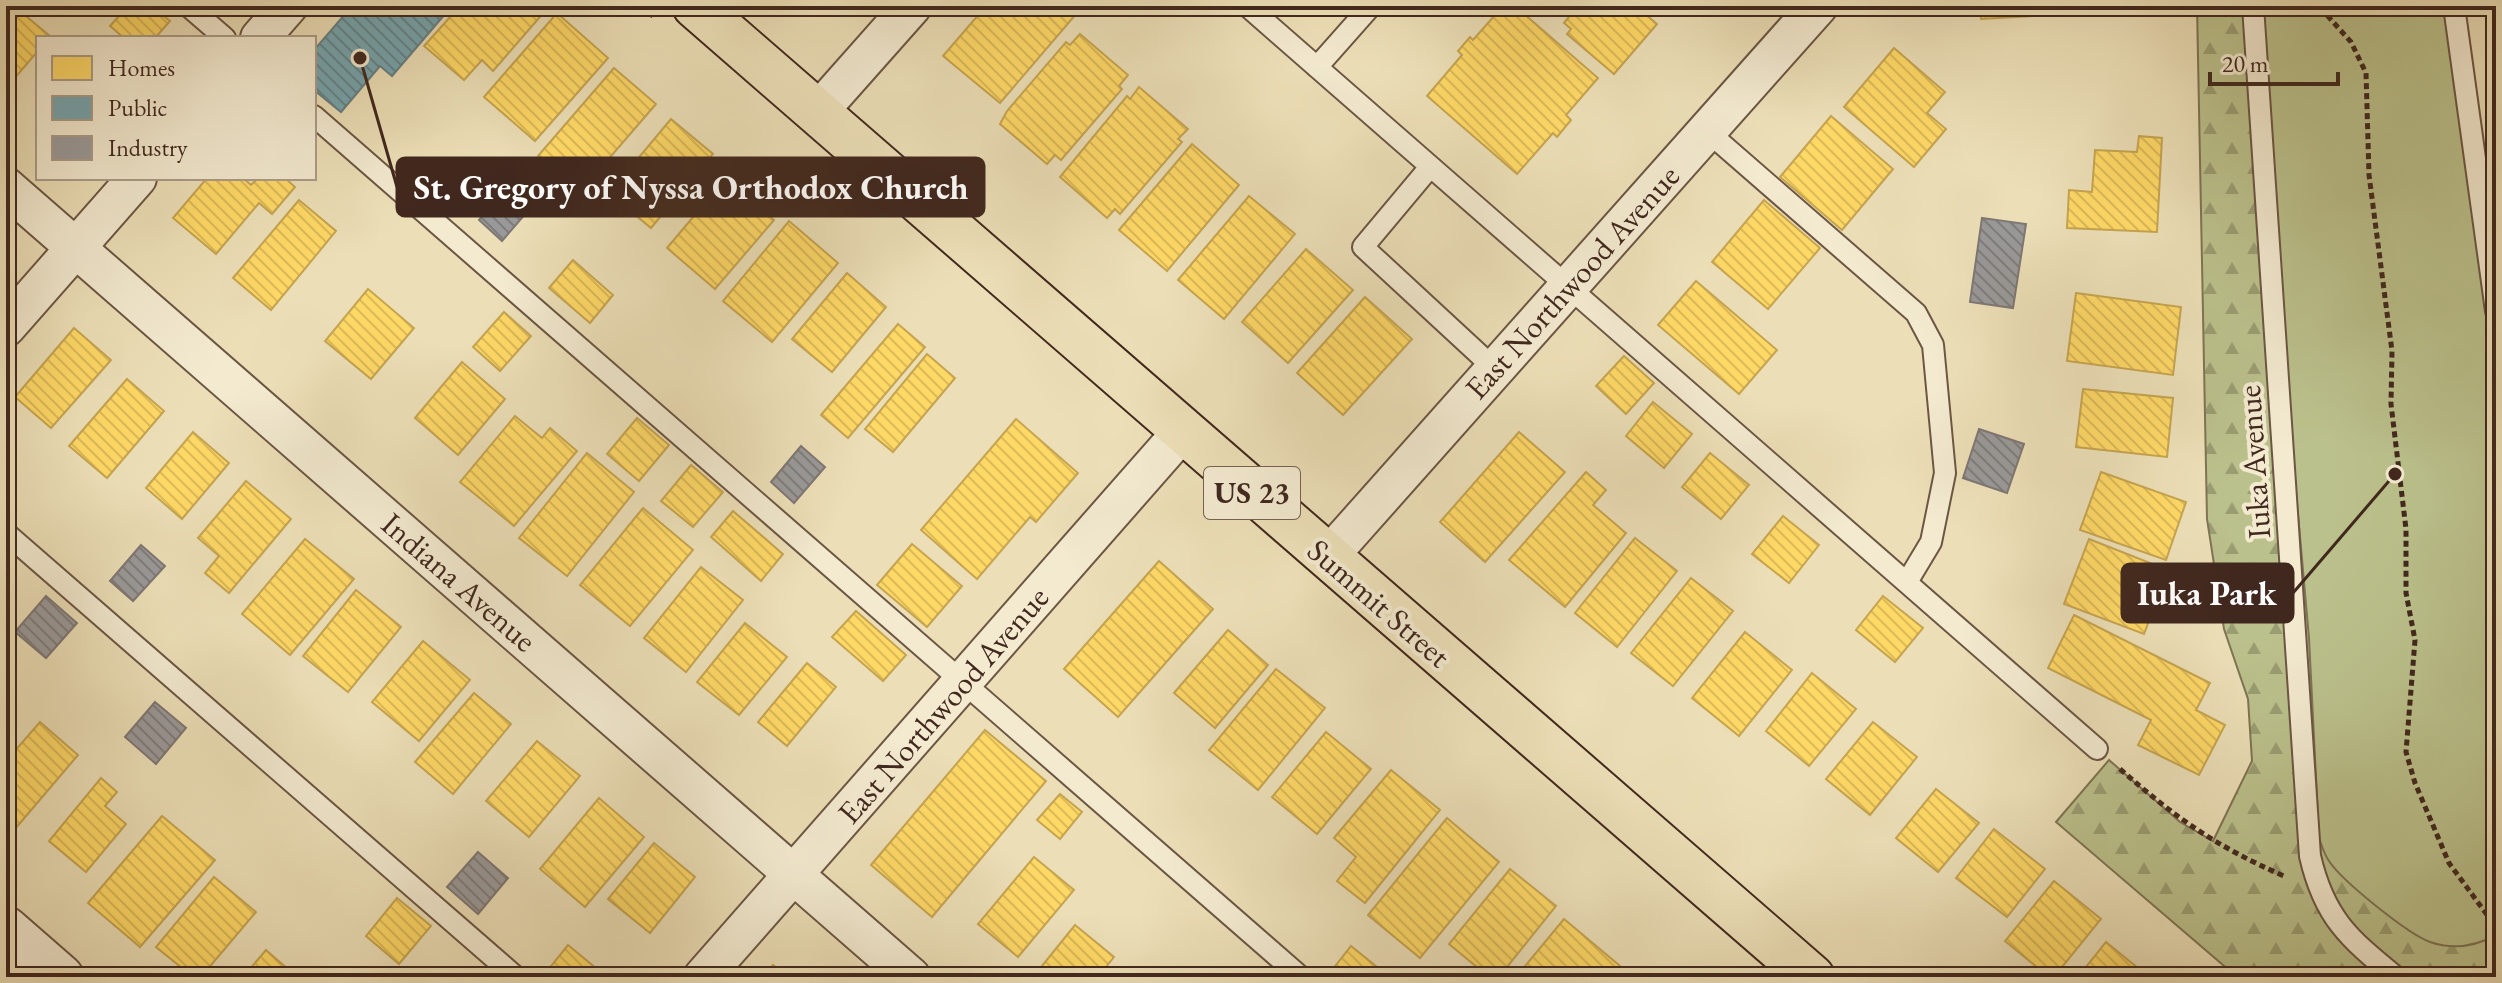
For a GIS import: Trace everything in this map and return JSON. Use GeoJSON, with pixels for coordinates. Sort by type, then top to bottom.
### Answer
{"type":"FeatureCollection","features":[{"type":"Feature","properties":{"kind":"main road","name":"Summit Street"},"geometry":{"type":"LineString","coordinates":[[695,6],[1812,977]]}},
{"type":"Feature","properties":{"kind":"street"},"geometry":{"type":"LineString","coordinates":[[262,36],[288,6]]}},
{"type":"Feature","properties":{"kind":"street"},"geometry":{"type":"LineString","coordinates":[[818,112],[912,6]]}},
{"type":"Feature","properties":{"kind":"street","name":"East Northwood Avenue"},"geometry":{"type":"LineString","coordinates":[[1327,558],[1818,6]]}},
{"type":"Feature","properties":{"kind":"street"},"geometry":{"type":"LineString","coordinates":[[6,327],[135,180]]}},
{"type":"Feature","properties":{"kind":"street","name":"Indiana Avenue"},"geometry":{"type":"LineString","coordinates":[[6,187],[911,977]]}},
{"type":"Feature","properties":{"kind":"street","name":"East Northwood Avenue"},"geometry":{"type":"LineString","coordinates":[[703,977],[1182,432]]}},
{"type":"Feature","properties":{"kind":"street"},"geometry":{"type":"LineString","coordinates":[[6,929],[41,971]]}},
{"type":"Feature","properties":{"kind":"lane"},"geometry":{"type":"LineString","coordinates":[[188,6],[223,36]]}},
{"type":"Feature","properties":{"kind":"lane"},"geometry":{"type":"LineString","coordinates":[[1247,6],[2097,749]]}},
{"type":"Feature","properties":{"kind":"lane"},"geometry":{"type":"LineString","coordinates":[[1317,67],[1371,6]]}},
{"type":"Feature","properties":{"kind":"lane","name":"Iuka Avenue"},"geometry":{"type":"LineString","coordinates":[[2253,6],[2310,856],[2318,891],[2334,921],[2396,977]]}},
{"type":"Feature","properties":{"kind":"lane"},"geometry":{"type":"LineString","coordinates":[[2454,6],[2496,311]]}},
{"type":"Feature","properties":{"kind":"lane"},"geometry":{"type":"LineString","coordinates":[[316,118],[1301,977]]}},
{"type":"Feature","properties":{"kind":"lane"},"geometry":{"type":"LineString","coordinates":[[1707,131],[1916,313],[1933,345],[1945,473],[1931,542],[1907,582]]}},
{"type":"Feature","properties":{"kind":"lane"},"geometry":{"type":"LineString","coordinates":[[1430,167],[1363,247],[1495,369]]}},
{"type":"Feature","properties":{"kind":"lane"},"geometry":{"type":"LineString","coordinates":[[6,533],[516,977]]}},
{"type":"Feature","properties":{"kind":"path"},"geometry":{"type":"LineString","coordinates":[[2310,6],[2326,14],[2351,42],[2366,73],[2369,175],[2392,351],[2391,404],[2406,529],[2406,593],[2415,640],[2406,752],[2415,783],[2449,863],[2496,927]]}},
{"type":"Feature","properties":{"kind":"path"},"geometry":{"type":"LineString","coordinates":[[2097,749],[2180,822],[2246,860],[2318,891]]}},
{"type":"Feature","properties":{"kind":"green space"},"geometry":{"type":"Polygon","coordinates":[[[2197,6],[2253,6],[2496,311],[2496,977],[2237,977],[2056,822],[2109,760],[2180,822],[2213,841],[2252,761],[2248,699],[2224,629],[2207,519],[2197,6]]]}},
{"type":"Feature","properties":{"kind":"green space"},"geometry":{"type":"Polygon","coordinates":[[[2253,6],[2454,6],[2496,311],[2496,935],[2472,944],[2456,946],[2430,942],[2407,929],[2336,870],[2319,838],[2309,638],[2253,6]]]}},
{"type":"Feature","properties":{"kind":"building: Homes"},"geometry":{"type":"Polygon","coordinates":[[[128,6],[152,6],[170,21],[157,36],[122,36],[110,26],[128,6]]]}},
{"type":"Feature","properties":{"kind":"building: Homes"},"geometry":{"type":"Polygon","coordinates":[[[460,6],[539,6],[545,11],[493,71],[482,60],[464,80],[424,46],[460,6]]]}},
{"type":"Feature","properties":{"kind":"building: Homes"},"geometry":{"type":"Polygon","coordinates":[[[986,6],[1083,6],[1000,103],[943,56],[986,6]]]}},
{"type":"Feature","properties":{"kind":"building: Homes"},"geometry":{"type":"Polygon","coordinates":[[[1503,6],[1515,6],[1598,78],[1566,115],[1571,120],[1557,137],[1553,133],[1517,174],[1427,96],[1462,55],[1458,51],[1470,37],[1473,40],[1503,6]]]}},
{"type":"Feature","properties":{"kind":"building: Homes"},"geometry":{"type":"Polygon","coordinates":[[[1578,6],[1636,6],[1657,24],[1614,74],[1567,34],[1571,29],[1564,23],[1578,6]]]}},
{"type":"Feature","properties":{"kind":"building: Homes"},"geometry":{"type":"Polygon","coordinates":[[[1980,6],[2169,6],[2169,8],[1981,19],[1980,6]]]}},
{"type":"Feature","properties":{"kind":"building: Homes"},"geometry":{"type":"Polygon","coordinates":[[[15,7],[50,36],[36,36],[36,53],[13,80],[6,74],[6,18],[15,7]]]}},
{"type":"Feature","properties":{"kind":"building: Homes"},"geometry":{"type":"Polygon","coordinates":[[[557,13],[608,58],[535,141],[484,97],[557,13]]]}},
{"type":"Feature","properties":{"kind":"building: Homes"},"geometry":{"type":"Polygon","coordinates":[[[1080,34],[1128,75],[1119,86],[1122,89],[1061,160],[1055,155],[1047,164],[1000,124],[1007,111],[1066,42],[1070,45],[1080,34]]]}},
{"type":"Feature","properties":{"kind":"building: Homes"},"geometry":{"type":"Polygon","coordinates":[[[1894,48],[1945,92],[1927,113],[1946,129],[1914,167],[1844,107],[1894,48]]]}},
{"type":"Feature","properties":{"kind":"building: Homes"},"geometry":{"type":"Polygon","coordinates":[[[614,68],[656,104],[580,192],[538,156],[614,68]]]}},
{"type":"Feature","properties":{"kind":"building: Homes"},"geometry":{"type":"Polygon","coordinates":[[[1139,87],[1188,129],[1178,139],[1182,142],[1120,214],[1115,209],[1107,218],[1060,177],[1127,96],[1130,99],[1139,87]]]}},
{"type":"Feature","properties":{"kind":"building: Homes"},"geometry":{"type":"Polygon","coordinates":[[[1831,116],[1893,169],[1842,230],[1780,177],[1831,116]]]}},
{"type":"Feature","properties":{"kind":"building: Homes"},"geometry":{"type":"Polygon","coordinates":[[[671,119],[713,154],[651,228],[609,193],[671,119]]]}},
{"type":"Feature","properties":{"kind":"building: Homes"},"geometry":{"type":"Polygon","coordinates":[[[2139,136],[2162,138],[2157,232],[2067,228],[2069,190],[2092,192],[2095,150],[2137,152],[2139,136]]]}},
{"type":"Feature","properties":{"kind":"building: Homes"},"geometry":{"type":"Polygon","coordinates":[[[1192,144],[1239,185],[1167,271],[1119,230],[1192,144]]]}},
{"type":"Feature","properties":{"kind":"building: Homes"},"geometry":{"type":"Polygon","coordinates":[[[726,178],[774,220],[715,289],[667,248],[726,178]]]}},
{"type":"Feature","properties":{"kind":"building: Homes"},"geometry":{"type":"Polygon","coordinates":[[[205,180],[245,180],[251,185],[256,180],[287,180],[295,187],[272,214],[259,203],[216,254],[173,218],[205,180]]]}},
{"type":"Feature","properties":{"kind":"building: Homes"},"geometry":{"type":"Polygon","coordinates":[[[1249,196],[1295,234],[1224,319],[1178,280],[1249,196]]]}},
{"type":"Feature","properties":{"kind":"building: Homes"},"geometry":{"type":"Polygon","coordinates":[[[299,200],[336,231],[271,310],[233,278],[299,200]]]}},
{"type":"Feature","properties":{"kind":"building: Homes"},"geometry":{"type":"Polygon","coordinates":[[[1764,200],[1820,248],[1768,309],[1712,262],[1764,200]]]}},
{"type":"Feature","properties":{"kind":"building: Homes"},"geometry":{"type":"Polygon","coordinates":[[[789,221],[838,263],[772,342],[723,301],[789,221]]]}},
{"type":"Feature","properties":{"kind":"building: Homes"},"geometry":{"type":"Polygon","coordinates":[[[1306,249],[1353,290],[1288,363],[1242,322],[1306,249]]]}},
{"type":"Feature","properties":{"kind":"building: Homes"},"geometry":{"type":"Polygon","coordinates":[[[573,260],[613,295],[590,323],[549,288],[573,260]]]}},
{"type":"Feature","properties":{"kind":"building: Homes"},"geometry":{"type":"Polygon","coordinates":[[[847,273],[886,307],[832,372],[792,339],[847,273]]]}},
{"type":"Feature","properties":{"kind":"building: Homes"},"geometry":{"type":"Polygon","coordinates":[[[1696,281],[1777,350],[1739,394],[1658,325],[1696,281]]]}},
{"type":"Feature","properties":{"kind":"building: Homes"},"geometry":{"type":"Polygon","coordinates":[[[368,289],[414,328],[371,379],[325,341],[368,289]]]}},
{"type":"Feature","properties":{"kind":"building: Homes"},"geometry":{"type":"Polygon","coordinates":[[[2076,293],[2181,307],[2173,375],[2067,361],[2076,293]]]}},
{"type":"Feature","properties":{"kind":"building: Homes"},"geometry":{"type":"Polygon","coordinates":[[[1365,297],[1412,339],[1343,415],[1297,373],[1365,297]]]}},
{"type":"Feature","properties":{"kind":"building: Homes"},"geometry":{"type":"Polygon","coordinates":[[[504,312],[531,336],[500,371],[473,347],[504,312]]]}},
{"type":"Feature","properties":{"kind":"building: Homes"},"geometry":{"type":"Polygon","coordinates":[[[898,324],[925,347],[848,438],[821,415],[898,324]]]}},
{"type":"Feature","properties":{"kind":"building: Homes"},"geometry":{"type":"Polygon","coordinates":[[[74,328],[111,360],[51,428],[15,397],[74,328]]]}},
{"type":"Feature","properties":{"kind":"building: Homes"},"geometry":{"type":"Polygon","coordinates":[[[927,354],[955,378],[893,452],[865,429],[927,354]]]}},
{"type":"Feature","properties":{"kind":"building: Homes"},"geometry":{"type":"Polygon","coordinates":[[[1624,356],[1654,383],[1626,414],[1596,386],[1624,356]]]}},
{"type":"Feature","properties":{"kind":"building: Homes"},"geometry":{"type":"Polygon","coordinates":[[[462,362],[505,399],[458,455],[415,418],[462,362]]]}},
{"type":"Feature","properties":{"kind":"building: Homes"},"geometry":{"type":"Polygon","coordinates":[[[127,379],[164,411],[107,478],[69,446],[127,379]]]}},
{"type":"Feature","properties":{"kind":"building: Homes"},"geometry":{"type":"Polygon","coordinates":[[[2083,389],[2173,398],[2167,457],[2076,447],[2083,389]]]}},
{"type":"Feature","properties":{"kind":"building: Homes"},"geometry":{"type":"Polygon","coordinates":[[[1653,402],[1692,434],[1664,468],[1626,436],[1653,402]]]}},
{"type":"Feature","properties":{"kind":"building: Homes"},"geometry":{"type":"Polygon","coordinates":[[[515,416],[542,438],[550,428],[577,451],[514,526],[460,482],[515,416]]]}},
{"type":"Feature","properties":{"kind":"building: Homes"},"geometry":{"type":"Polygon","coordinates":[[[637,418],[669,445],[639,481],[607,454],[637,418]]]}},
{"type":"Feature","properties":{"kind":"building: Homes"},"geometry":{"type":"Polygon","coordinates":[[[1016,419],[1078,473],[1036,522],[1030,517],[977,579],[921,530],[1016,419]]]}},
{"type":"Feature","properties":{"kind":"building: Homes"},"geometry":{"type":"Polygon","coordinates":[[[193,432],[229,463],[182,519],[146,488],[193,432]]]}},
{"type":"Feature","properties":{"kind":"building: Homes"},"geometry":{"type":"Polygon","coordinates":[[[1519,432],[1565,472],[1485,562],[1440,522],[1519,432]]]}},
{"type":"Feature","properties":{"kind":"building: Homes"},"geometry":{"type":"Polygon","coordinates":[[[587,453],[634,492],[567,576],[519,538],[587,453]]]}},
{"type":"Feature","properties":{"kind":"building: Homes"},"geometry":{"type":"Polygon","coordinates":[[[1710,453],[1749,485],[1721,519],[1682,487],[1710,453]]]}},
{"type":"Feature","properties":{"kind":"building: Homes"},"geometry":{"type":"Polygon","coordinates":[[[691,465],[723,492],[693,527],[661,501],[691,465]]]}},
{"type":"Feature","properties":{"kind":"building: Homes"},"geometry":{"type":"Polygon","coordinates":[[[1586,472],[1606,490],[1593,505],[1626,533],[1565,607],[1509,560],[1586,472]]]}},
{"type":"Feature","properties":{"kind":"building: Homes"},"geometry":{"type":"Polygon","coordinates":[[[2101,472],[2186,502],[2166,560],[2080,530],[2101,472]]]}},
{"type":"Feature","properties":{"kind":"building: Homes"},"geometry":{"type":"Polygon","coordinates":[[[246,481],[291,519],[229,593],[205,573],[219,556],[198,538],[246,481]]]}},
{"type":"Feature","properties":{"kind":"building: Homes"},"geometry":{"type":"Polygon","coordinates":[[[643,508],[693,550],[630,626],[580,585],[643,508]]]}},
{"type":"Feature","properties":{"kind":"building: Homes"},"geometry":{"type":"Polygon","coordinates":[[[733,511],[783,554],[761,581],[711,537],[733,511]]]}},
{"type":"Feature","properties":{"kind":"building: Homes"},"geometry":{"type":"Polygon","coordinates":[[[1783,516],[1819,545],[1789,583],[1752,554],[1783,516]]]}},
{"type":"Feature","properties":{"kind":"building: Homes"},"geometry":{"type":"Polygon","coordinates":[[[1635,538],[1677,571],[1617,647],[1575,613],[1635,538]]]}},
{"type":"Feature","properties":{"kind":"building: Homes"},"geometry":{"type":"Polygon","coordinates":[[[305,539],[354,579],[290,655],[242,614],[305,539]]]}},
{"type":"Feature","properties":{"kind":"building: Homes"},"geometry":{"type":"Polygon","coordinates":[[[2089,539],[2168,570],[2144,634],[2064,604],[2089,539]]]}},
{"type":"Feature","properties":{"kind":"building: Homes"},"geometry":{"type":"Polygon","coordinates":[[[912,544],[962,586],[927,627],[877,585],[912,544]]]}},
{"type":"Feature","properties":{"kind":"building: Homes"},"geometry":{"type":"Polygon","coordinates":[[[1159,561],[1213,609],[1118,717],[1064,669],[1159,561]]]}},
{"type":"Feature","properties":{"kind":"building: Homes"},"geometry":{"type":"Polygon","coordinates":[[[701,567],[743,600],[686,672],[644,638],[701,567]]]}},
{"type":"Feature","properties":{"kind":"building: Homes"},"geometry":{"type":"Polygon","coordinates":[[[1691,578],[1733,611],[1673,686],[1631,653],[1691,578]]]}},
{"type":"Feature","properties":{"kind":"building: Homes"},"geometry":{"type":"Polygon","coordinates":[[[356,590],[401,627],[348,692],[303,656],[356,590]]]}},
{"type":"Feature","properties":{"kind":"building: Homes"},"geometry":{"type":"Polygon","coordinates":[[[1883,596],[1923,628],[1895,662],[1856,630],[1883,596]]]}},
{"type":"Feature","properties":{"kind":"building: Homes"},"geometry":{"type":"Polygon","coordinates":[[[856,611],[906,655],[883,681],[832,637],[856,611]]]}},
{"type":"Feature","properties":{"kind":"building: Homes"},"geometry":{"type":"Polygon","coordinates":[[[2074,615],[2210,683],[2196,710],[2225,725],[2199,775],[2138,745],[2151,720],[2048,668],[2074,615]]]}},
{"type":"Feature","properties":{"kind":"building: Homes"},"geometry":{"type":"Polygon","coordinates":[[[745,623],[787,657],[739,715],[697,682],[745,623]]]}},
{"type":"Feature","properties":{"kind":"building: Homes"},"geometry":{"type":"Polygon","coordinates":[[[1228,630],[1268,665],[1215,728],[1174,693],[1228,630]]]}},
{"type":"Feature","properties":{"kind":"building: Homes"},"geometry":{"type":"Polygon","coordinates":[[[1745,632],[1792,670],[1739,736],[1692,698],[1745,632]]]}},
{"type":"Feature","properties":{"kind":"building: Homes"},"geometry":{"type":"Polygon","coordinates":[[[423,641],[470,680],[419,741],[372,702],[423,641]]]}},
{"type":"Feature","properties":{"kind":"building: Homes"},"geometry":{"type":"Polygon","coordinates":[[[807,663],[836,687],[787,746],[758,722],[807,663]]]}},
{"type":"Feature","properties":{"kind":"building: Homes"},"geometry":{"type":"Polygon","coordinates":[[[1276,669],[1325,708],[1258,790],[1209,750],[1276,669]]]}},
{"type":"Feature","properties":{"kind":"building: Homes"},"geometry":{"type":"Polygon","coordinates":[[[1812,673],[1856,709],[1809,766],[1766,731],[1812,673]]]}},
{"type":"Feature","properties":{"kind":"building: Homes"},"geometry":{"type":"Polygon","coordinates":[[[474,693],[511,724],[453,794],[415,762],[474,693]]]}},
{"type":"Feature","properties":{"kind":"building: Homes"},"geometry":{"type":"Polygon","coordinates":[[[40,722],[78,755],[15,829],[6,822],[6,761],[40,722]]]}},
{"type":"Feature","properties":{"kind":"building: Homes"},"geometry":{"type":"Polygon","coordinates":[[[1873,722],[1917,757],[1870,815],[1826,779],[1873,722]]]}},
{"type":"Feature","properties":{"kind":"building: Homes"},"geometry":{"type":"Polygon","coordinates":[[[985,730],[1046,781],[932,917],[871,865],[985,730]]]}},
{"type":"Feature","properties":{"kind":"building: Homes"},"geometry":{"type":"Polygon","coordinates":[[[1326,732],[1371,769],[1317,834],[1272,797],[1326,732]]]}},
{"type":"Feature","properties":{"kind":"building: Homes"},"geometry":{"type":"Polygon","coordinates":[[[537,741],[580,776],[529,837],[486,801],[537,741]]]}},
{"type":"Feature","properties":{"kind":"building: Homes"},"geometry":{"type":"Polygon","coordinates":[[[1391,770],[1440,810],[1365,903],[1337,881],[1356,857],[1334,838],[1391,770]]]}},
{"type":"Feature","properties":{"kind":"building: Homes"},"geometry":{"type":"Polygon","coordinates":[[[101,778],[117,792],[105,806],[126,824],[86,872],[49,841],[101,778]]]}},
{"type":"Feature","properties":{"kind":"building: Homes"},"geometry":{"type":"Polygon","coordinates":[[[1936,789],[1979,823],[1938,872],[1896,838],[1936,789]]]}},
{"type":"Feature","properties":{"kind":"building: Homes"},"geometry":{"type":"Polygon","coordinates":[[[1060,794],[1082,812],[1060,839],[1037,820],[1060,794]]]}},
{"type":"Feature","properties":{"kind":"building: Homes"},"geometry":{"type":"Polygon","coordinates":[[[599,798],[644,837],[585,907],[540,869],[599,798]]]}},
{"type":"Feature","properties":{"kind":"building: Homes"},"geometry":{"type":"Polygon","coordinates":[[[162,816],[215,860],[140,947],[88,903],[162,816]]]}},
{"type":"Feature","properties":{"kind":"building: Homes"},"geometry":{"type":"Polygon","coordinates":[[[1447,818],[1499,862],[1420,958],[1368,915],[1447,818]]]}},
{"type":"Feature","properties":{"kind":"building: Homes"},"geometry":{"type":"Polygon","coordinates":[[[1994,829],[2045,869],[2007,917],[1956,878],[1994,829]]]}},
{"type":"Feature","properties":{"kind":"building: Homes"},"geometry":{"type":"Polygon","coordinates":[[[654,843],[695,877],[650,933],[608,899],[654,843]]]}},
{"type":"Feature","properties":{"kind":"building: Homes"},"geometry":{"type":"Polygon","coordinates":[[[1034,857],[1074,890],[1018,957],[978,924],[1034,857]]]}},
{"type":"Feature","properties":{"kind":"building: Homes"},"geometry":{"type":"Polygon","coordinates":[[[1510,869],[1556,906],[1499,977],[1489,977],[1449,944],[1510,869]]]}},
{"type":"Feature","properties":{"kind":"building: Homes"},"geometry":{"type":"Polygon","coordinates":[[[214,877],[256,912],[201,977],[193,977],[156,947],[214,877]]]}},
{"type":"Feature","properties":{"kind":"building: Homes"},"geometry":{"type":"Polygon","coordinates":[[[2054,881],[2101,919],[2054,977],[2049,977],[2005,941],[2054,881]]]}},
{"type":"Feature","properties":{"kind":"building: Homes"},"geometry":{"type":"Polygon","coordinates":[[[397,898],[431,926],[399,964],[366,936],[397,898]]]}},
{"type":"Feature","properties":{"kind":"building: Homes"},"geometry":{"type":"Polygon","coordinates":[[[1564,919],[1620,966],[1611,977],[1516,977],[1564,919]]]}},
{"type":"Feature","properties":{"kind":"building: Homes"},"geometry":{"type":"Polygon","coordinates":[[[1075,925],[1114,957],[1098,977],[1033,977],[1075,925]]]}},
{"type":"Feature","properties":{"kind":"building: Homes"},"geometry":{"type":"Polygon","coordinates":[[[2106,942],[2149,977],[2078,977],[2106,942]]]}},
{"type":"Feature","properties":{"kind":"building: Homes"},"geometry":{"type":"Polygon","coordinates":[[[568,945],[603,974],[601,977],[554,977],[547,971],[568,945]]]}},
{"type":"Feature","properties":{"kind":"building: Homes"},"geometry":{"type":"Polygon","coordinates":[[[1351,946],[1382,971],[1377,977],[1333,977],[1329,974],[1351,946]]]}},
{"type":"Feature","properties":{"kind":"building: Homes"},"geometry":{"type":"Polygon","coordinates":[[[266,950],[297,977],[243,977],[266,950]]]}},
{"type":"Feature","properties":{"kind":"building: Homes"},"geometry":{"type":"Polygon","coordinates":[[[773,965],[787,977],[762,977],[773,965]]]}},
{"type":"Feature","properties":{"kind":"building: Public"},"geometry":{"type":"Polygon","coordinates":[[[352,6],[452,6],[392,76],[380,66],[341,112],[316,92],[316,48],[352,6]]]}},
{"type":"Feature","properties":{"kind":"building: Industry"},"geometry":{"type":"Polygon","coordinates":[[[509,184],[533,205],[502,241],[479,220],[509,184]]]}},
{"type":"Feature","properties":{"kind":"building: Industry"},"geometry":{"type":"Polygon","coordinates":[[[1982,218],[2026,224],[2013,308],[1970,302],[1982,218]]]}},
{"type":"Feature","properties":{"kind":"building: Industry"},"geometry":{"type":"Polygon","coordinates":[[[1979,429],[2024,444],[2007,493],[1963,478],[1979,429]]]}},
{"type":"Feature","properties":{"kind":"building: Industry"},"geometry":{"type":"Polygon","coordinates":[[[801,446],[825,467],[794,503],[771,482],[801,446]]]}},
{"type":"Feature","properties":{"kind":"building: Industry"},"geometry":{"type":"Polygon","coordinates":[[[141,545],[165,566],[133,601],[110,581],[141,545]]]}},
{"type":"Feature","properties":{"kind":"building: Industry"},"geometry":{"type":"Polygon","coordinates":[[[46,596],[77,623],[46,658],[15,632],[46,596]]]}},
{"type":"Feature","properties":{"kind":"building: Industry"},"geometry":{"type":"Polygon","coordinates":[[[155,702],[186,728],[156,764],[125,737],[155,702]]]}},
{"type":"Feature","properties":{"kind":"building: Industry"},"geometry":{"type":"Polygon","coordinates":[[[478,852],[508,878],[478,914],[447,887],[478,852]]]}},
{"type":"Feature","properties":{"kind":"place","name":"St. Gregory of Nyssa Orthodox Church"},"geometry":{"type":"Point","coordinates":[360,58]}},
{"type":"Feature","properties":{"kind":"place","name":"Iuka Park"},"geometry":{"type":"Point","coordinates":[2395,474]}}]}
